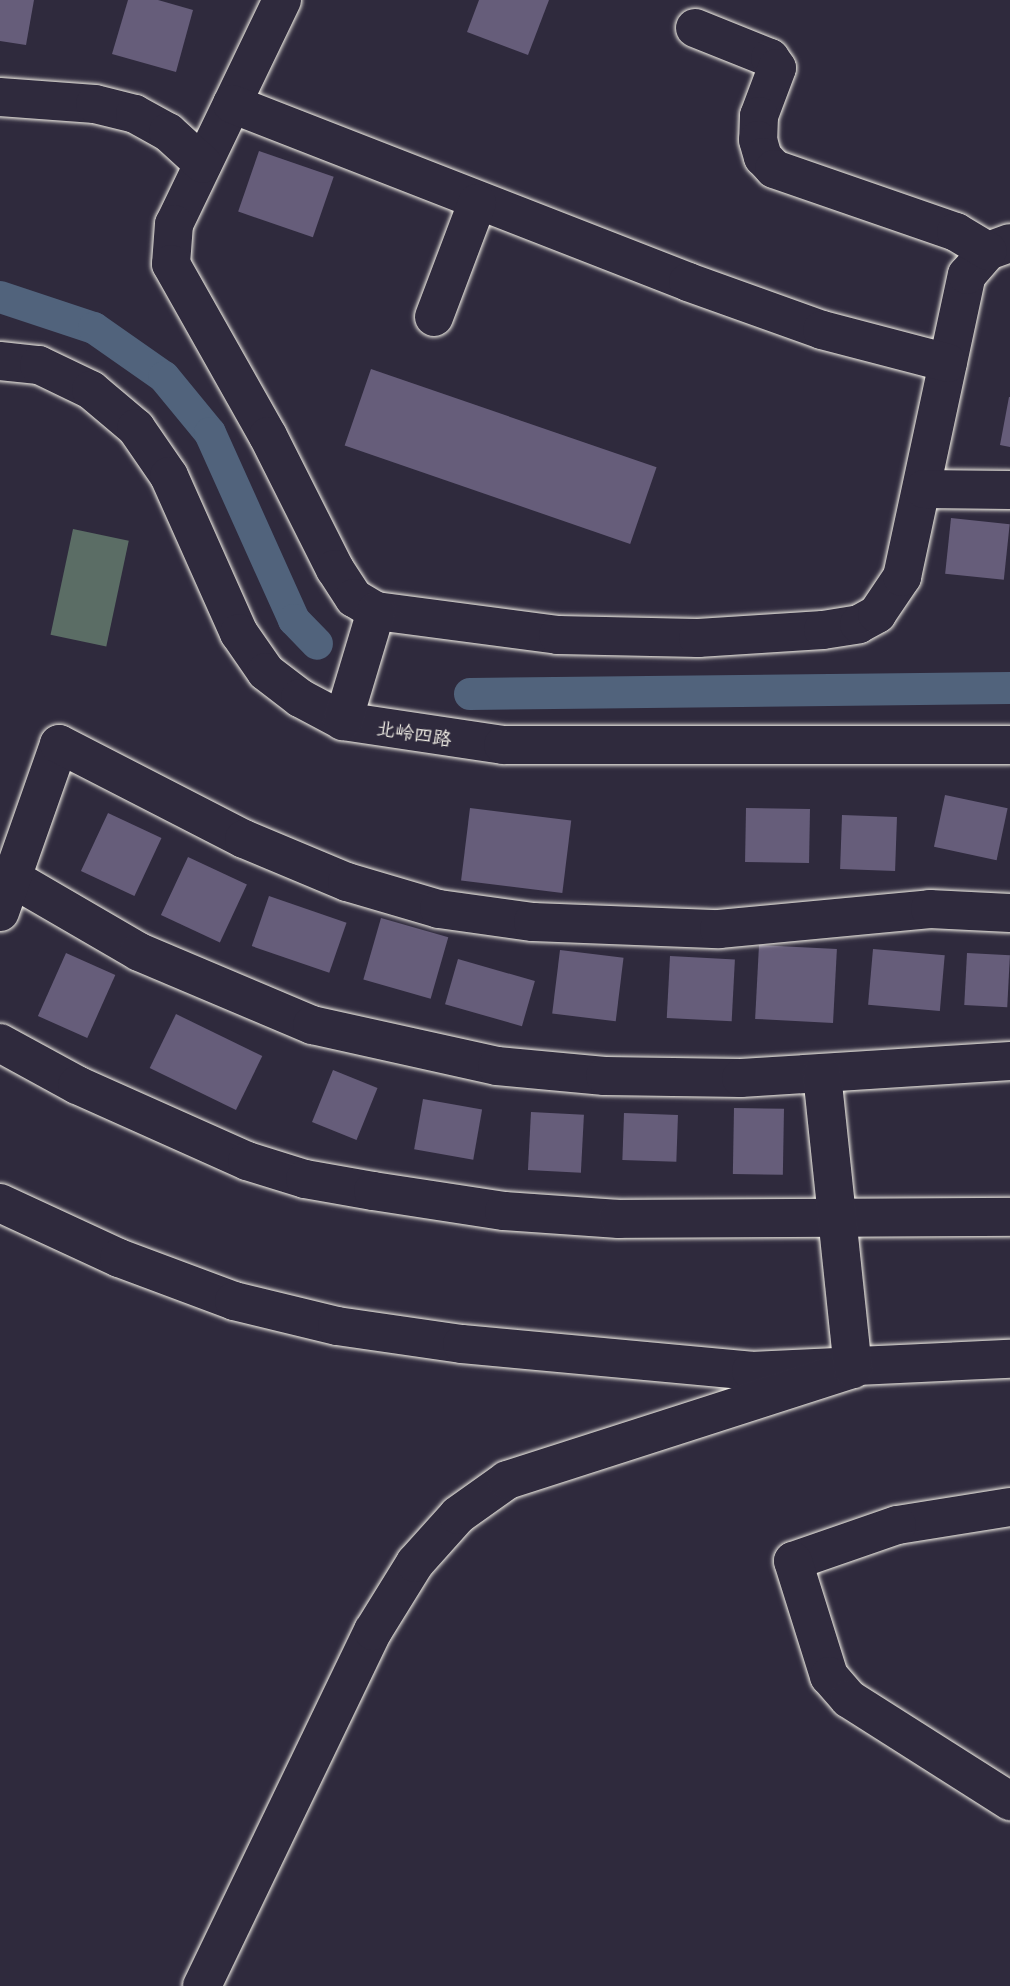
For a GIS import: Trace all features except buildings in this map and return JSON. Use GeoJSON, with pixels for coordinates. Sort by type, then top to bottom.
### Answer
{"type":"FeatureCollection","features":[{"type":"Feature","properties":{"kind":"street"},"geometry":{"type":"LineString","coordinates":[[282,0],[174,224],[171,264],[268,436],[335,569],[354,598],[376,611],[558,635],[698,638],[859,624],[877,614],[893,596],[924,489],[967,275],[999,247],[774,169],[763,157],[758,140],[759,116],[777,68],[770,58],[695,28]]}},
{"type":"Feature","properties":{"kind":"street"},"geometry":{"type":"LineString","coordinates":[[0,97],[95,104],[135,114],[168,132],[203,164]]}},
{"type":"Feature","properties":{"kind":"street"},"geometry":{"type":"LineString","coordinates":[[232,104],[477,203],[822,330],[948,363]]}},
{"type":"Feature","properties":{"kind":"street"},"geometry":{"type":"LineString","coordinates":[[434,317],[477,203]]}},
{"type":"Feature","properties":{"kind":"street","name":"北岭四路"},"geometry":{"type":"LineString","coordinates":[[0,361],[38,365],[91,390],[136,428],[169,476],[240,633],[266,671],[300,698],[343,721],[503,745],[1010,745]]}},
{"type":"Feature","properties":{"kind":"street"},"geometry":{"type":"LineString","coordinates":[[924,489],[1010,490]]}},
{"type":"Feature","properties":{"kind":"street"},"geometry":{"type":"LineString","coordinates":[[343,721],[376,611]]}},
{"type":"Feature","properties":{"kind":"street"},"geometry":{"type":"LineString","coordinates":[[1010,913],[930,909],[719,929],[533,922],[439,909],[346,882],[244,839],[59,744],[6,895],[228,992],[312,1025],[411,1050],[497,1066],[605,1076],[822,1075],[1010,1061]]}},
{"type":"Feature","properties":{"kind":"street"},"geometry":{"type":"LineString","coordinates":[[0,1043],[173,1130],[247,1161],[305,1179],[504,1211],[619,1219],[1010,1217]]}},
{"type":"Feature","properties":{"kind":"street"},"geometry":{"type":"LineString","coordinates":[[822,1075],[834,1218],[853,1369]]}},
{"type":"Feature","properties":{"kind":"street"},"geometry":{"type":"LineString","coordinates":[[0,1203],[119,1258],[234,1301],[337,1326],[462,1344],[751,1371],[853,1369],[1010,1359]]}},
{"type":"Feature","properties":{"kind":"street"},"geometry":{"type":"LineString","coordinates":[[202,1986],[373,1631],[415,1563],[457,1515],[508,1480],[853,1369]]}},
{"type":"Feature","properties":{"kind":"street"},"geometry":{"type":"LineString","coordinates":[[1010,1507],[897,1525],[793,1561],[829,1676],[842,1692],[1010,1801]]}},
{"type":"Feature","properties":{"kind":"green space"},"geometry":{"type":"Polygon","coordinates":[[[73,529],[129,541],[106,646],[51,635],[73,529]]]}},
{"type":"Feature","properties":{"kind":"waterway"},"geometry":{"type":"LineString","coordinates":[[0,297],[94,328],[164,377],[210,433],[294,620],[317,644]]}},
{"type":"Feature","properties":{"kind":"waterway"},"geometry":{"type":"LineString","coordinates":[[470,694],[1010,688]]}}]}
